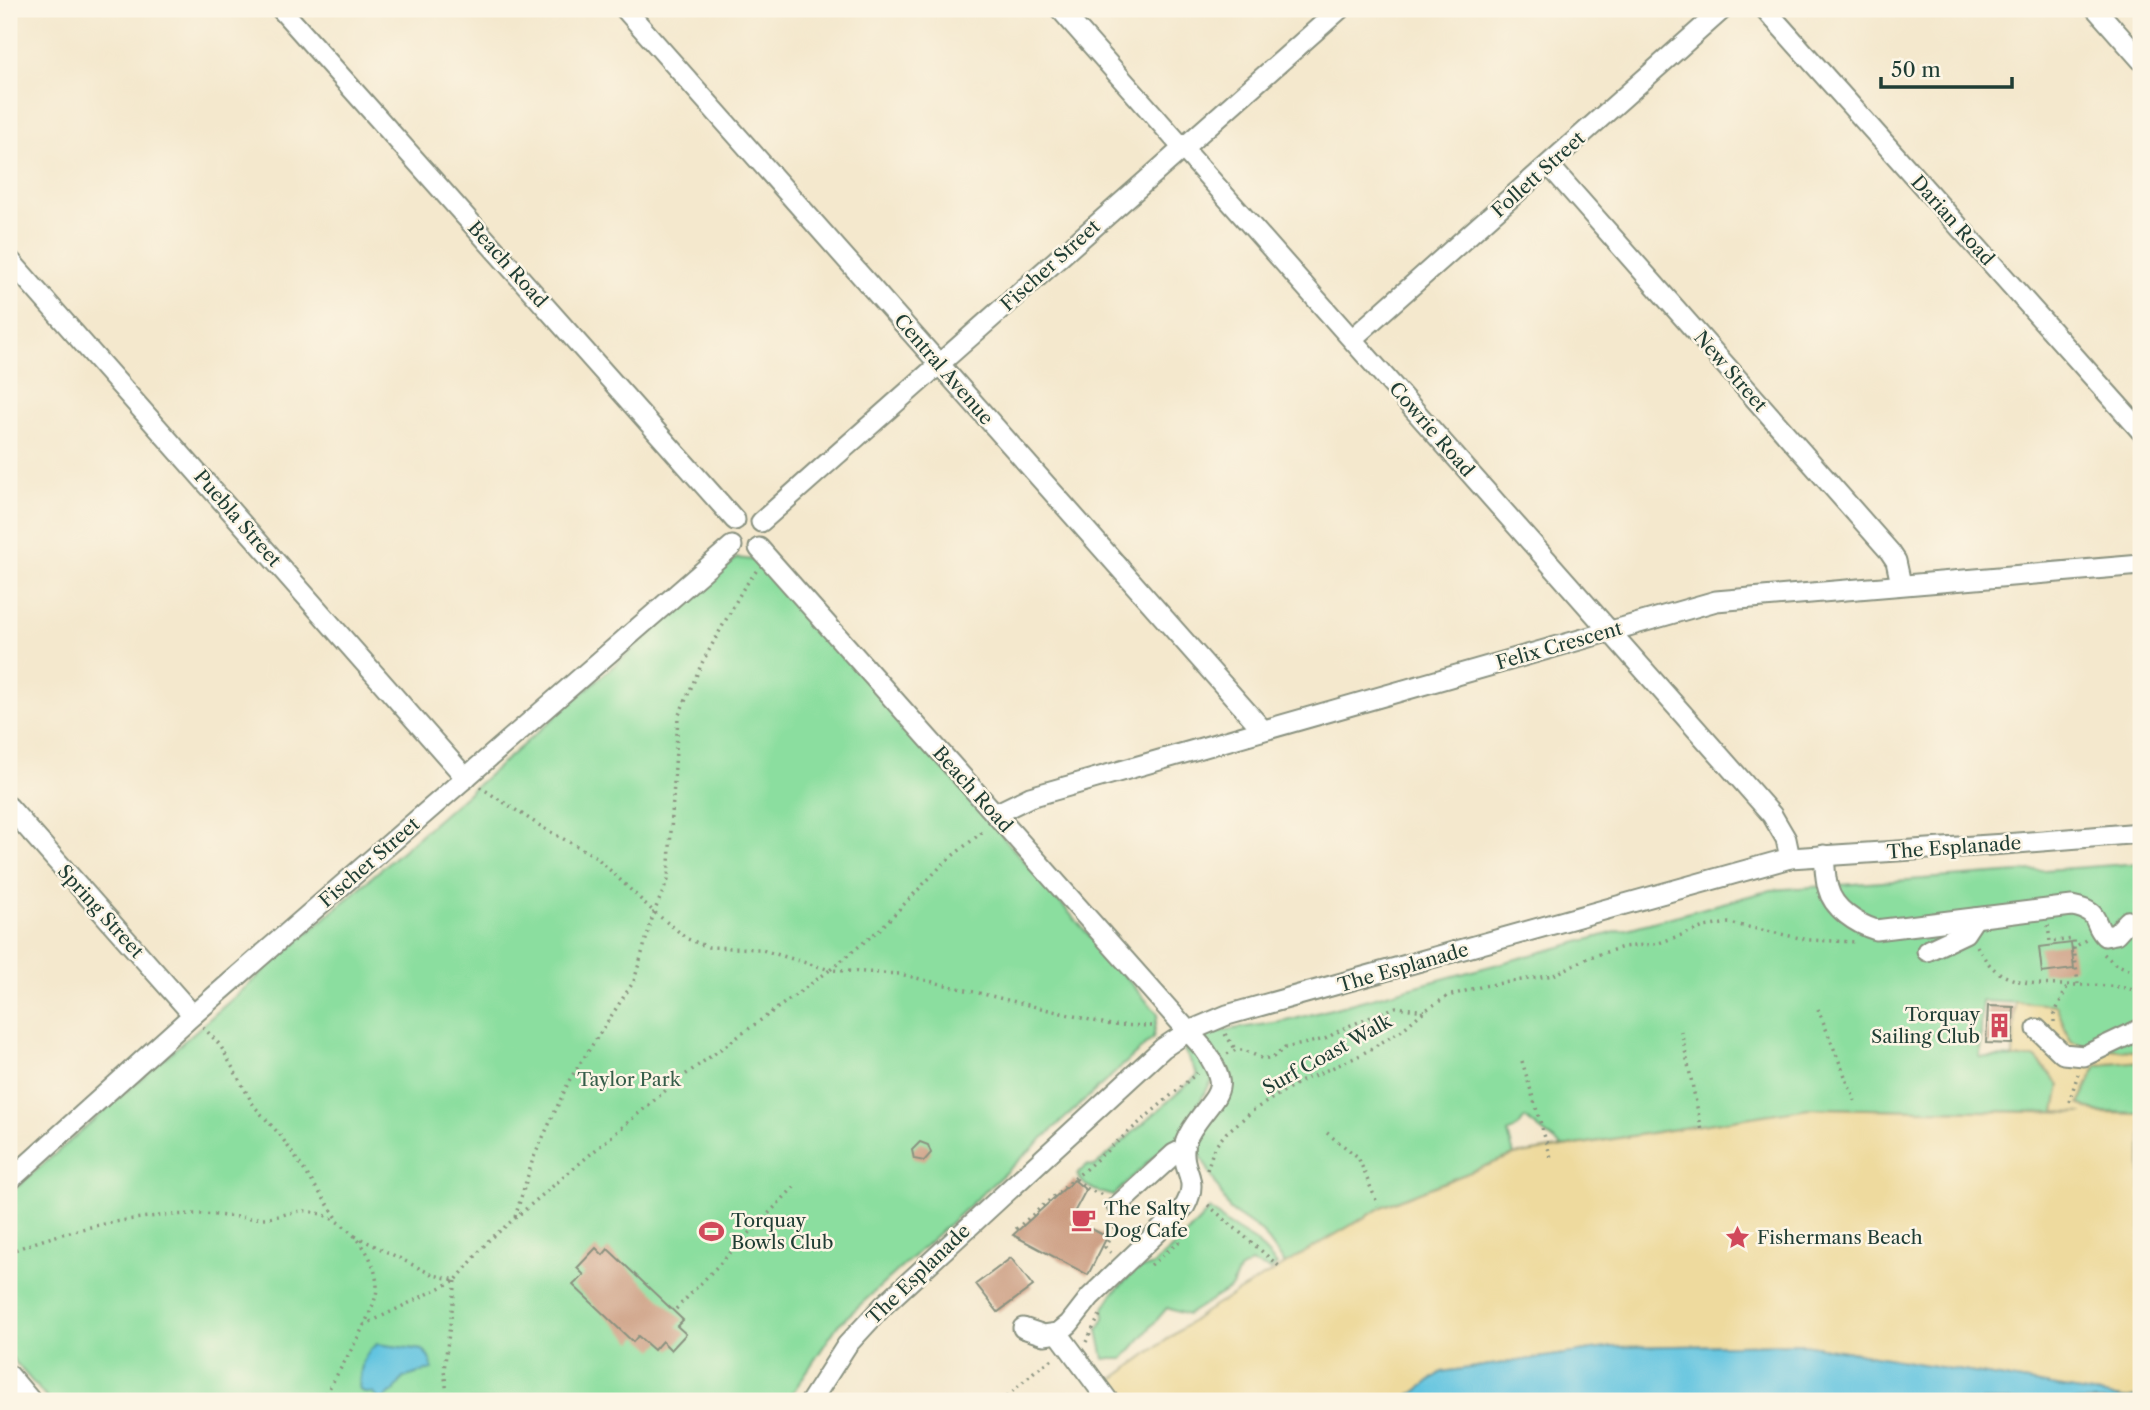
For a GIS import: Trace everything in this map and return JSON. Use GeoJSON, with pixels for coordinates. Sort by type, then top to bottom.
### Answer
{"type":"FeatureCollection","features":[{"type":"Feature","properties":{"kind":"street","name":"Beach Road"},"geometry":{"type":"LineString","coordinates":[[281,9],[734,520]]}},
{"type":"Feature","properties":{"kind":"street","name":"Central Avenue"},"geometry":{"type":"LineString","coordinates":[[625,9],[1263,730]]}},
{"type":"Feature","properties":{"kind":"street","name":"Cowrie Road"},"geometry":{"type":"LineString","coordinates":[[1060,9],[1772,815],[1786,839],[1790,858]]}},
{"type":"Feature","properties":{"kind":"street","name":"Fischer Street"},"geometry":{"type":"LineString","coordinates":[[761,522],[1340,9]]}},
{"type":"Feature","properties":{"kind":"street","name":"Follett Street"},"geometry":{"type":"LineString","coordinates":[[1352,339],[1723,9]]}},
{"type":"Feature","properties":{"kind":"street","name":"Darian Road"},"geometry":{"type":"LineString","coordinates":[[1765,9],[2141,431]]}},
{"type":"Feature","properties":{"kind":"street"},"geometry":{"type":"LineString","coordinates":[[2096,9],[2141,60]]}},
{"type":"Feature","properties":{"kind":"street","name":"New Street"},"geometry":{"type":"LineString","coordinates":[[1549,165],[1890,552],[1896,561],[1901,584]]}},
{"type":"Feature","properties":{"kind":"street","name":"Puebla Street"},"geometry":{"type":"LineString","coordinates":[[9,259],[466,778]]}},
{"type":"Feature","properties":{"kind":"street"},"geometry":{"type":"LineString","coordinates":[[747,515],[761,522],[765,536],[764,554],[745,553],[732,546],[727,533],[734,520],[747,515]]}},
{"type":"Feature","properties":{"kind":"street","name":"Fischer Street"},"geometry":{"type":"LineString","coordinates":[[9,1181],[193,1015],[732,546]]}},
{"type":"Feature","properties":{"kind":"street","name":"Beach Road"},"geometry":{"type":"LineString","coordinates":[[764,554],[1215,1065],[1220,1084],[1218,1093],[1188,1135],[1184,1149]]}},
{"type":"Feature","properties":{"kind":"street","name":"Felix Crescent"},"geometry":{"type":"LineString","coordinates":[[997,817],[1030,797],[1716,601],[2141,565]]}},
{"type":"Feature","properties":{"kind":"street","name":"Spring Street"},"geometry":{"type":"LineString","coordinates":[[9,807],[193,1015]]}},
{"type":"Feature","properties":{"kind":"street","name":"The Esplanade"},"geometry":{"type":"LineString","coordinates":[[811,1401],[847,1345],[883,1306],[1154,1057],[1186,1032],[1227,1015],[1790,858],[2141,833]]}},
{"type":"Feature","properties":{"kind":"street"},"geometry":{"type":"LineString","coordinates":[[1824,855],[1828,890],[1848,917],[1876,930],[1970,926],[2072,906],[2087,910],[2096,918],[2102,935],[2116,934],[2128,921],[2141,926]]}},
{"type":"Feature","properties":{"kind":"street"},"geometry":{"type":"LineString","coordinates":[[1927,951],[1970,926]]}},
{"type":"Feature","properties":{"kind":"street"},"geometry":{"type":"LineString","coordinates":[[2037,1029],[2063,1054],[2084,1056],[2141,1029]]}},
{"type":"Feature","properties":{"kind":"street"},"geometry":{"type":"LineString","coordinates":[[1023,1328],[1044,1335],[1058,1333],[1069,1324],[1090,1297],[1185,1206],[1192,1187],[1184,1149],[1174,1154],[1117,1206]]}},
{"type":"Feature","properties":{"kind":"street"},"geometry":{"type":"LineString","coordinates":[[1058,1333],[1107,1399]]}},
{"type":"Feature","properties":{"kind":"street"},"geometry":{"type":"LineString","coordinates":[[9,1375],[31,1401]]}},
{"type":"Feature","properties":{"kind":"path"},"geometry":{"type":"LineString","coordinates":[[514,1219],[533,1159],[570,1079],[634,981],[654,912],[668,880],[678,718],[702,663],[764,554]]}},
{"type":"Feature","properties":{"kind":"path"},"geometry":{"type":"LineString","coordinates":[[466,778],[545,829],[595,856],[654,912],[688,939],[709,947],[759,949],[830,970],[900,974],[1111,1025],[1155,1026]]}},
{"type":"Feature","properties":{"kind":"path"},"geometry":{"type":"LineString","coordinates":[[364,1325],[456,1280],[488,1241],[678,1080],[830,970],[880,929],[946,860],[997,817]]}},
{"type":"Feature","properties":{"kind":"path"},"geometry":{"type":"LineString","coordinates":[[2046,910],[2050,942],[2073,939],[2078,984]]}},
{"type":"Feature","properties":{"kind":"path","name":"Surf Coast Walk"},"geometry":{"type":"LineString","coordinates":[[1207,1180],[1206,1172],[1214,1148],[1226,1133],[1247,1115],[1299,1082],[1357,1057],[1402,1030],[1424,1011],[1448,996],[1483,986],[1554,975],[1590,957],[1623,947],[1656,944],[1704,927],[1729,923],[1810,940],[1861,942]]}},
{"type":"Feature","properties":{"kind":"path"},"geometry":{"type":"LineString","coordinates":[[1970,926],[1974,939],[1993,969],[2005,975],[2026,982],[2078,984],[2141,993]]}},
{"type":"Feature","properties":{"kind":"path"},"geometry":{"type":"LineString","coordinates":[[2102,935],[2105,957],[2141,974]]}},
{"type":"Feature","properties":{"kind":"path"},"geometry":{"type":"LineString","coordinates":[[2054,1015],[2068,985]]}},
{"type":"Feature","properties":{"kind":"path"},"geometry":{"type":"LineString","coordinates":[[1818,1009],[1856,1101]]}},
{"type":"Feature","properties":{"kind":"path"},"geometry":{"type":"LineString","coordinates":[[193,1015],[220,1045],[254,1106],[280,1135],[340,1222],[355,1236],[370,1257],[377,1288],[364,1325],[322,1401]]}},
{"type":"Feature","properties":{"kind":"path"},"geometry":{"type":"LineString","coordinates":[[1681,1031],[1702,1131]]}},
{"type":"Feature","properties":{"kind":"path"},"geometry":{"type":"LineString","coordinates":[[2069,1102],[2084,1056]]}},
{"type":"Feature","properties":{"kind":"path"},"geometry":{"type":"LineString","coordinates":[[1522,1061],[1552,1160]]}},
{"type":"Feature","properties":{"kind":"path"},"geometry":{"type":"LineString","coordinates":[[1326,1133],[1358,1157],[1378,1205]]}},
{"type":"Feature","properties":{"kind":"path"},"geometry":{"type":"LineString","coordinates":[[1076,1178],[1089,1190],[1109,1198],[1123,1212],[1105,1247],[1119,1261]]}},
{"type":"Feature","properties":{"kind":"path"},"geometry":{"type":"LineString","coordinates":[[676,1309],[797,1184]]}},
{"type":"Feature","properties":{"kind":"path"},"geometry":{"type":"LineString","coordinates":[[1202,1212],[1208,1205],[1208,1196]]}},
{"type":"Feature","properties":{"kind":"path"},"geometry":{"type":"LineString","coordinates":[[1208,1205],[1280,1267]]}},
{"type":"Feature","properties":{"kind":"path"},"geometry":{"type":"LineString","coordinates":[[9,1252],[89,1226],[121,1220],[196,1214],[267,1219],[306,1211],[340,1222]]}},
{"type":"Feature","properties":{"kind":"path"},"geometry":{"type":"LineString","coordinates":[[1141,1269],[1153,1265],[1180,1241],[1188,1230]]}},
{"type":"Feature","properties":{"kind":"path"},"geometry":{"type":"LineString","coordinates":[[355,1236],[433,1275],[456,1280]]}},
{"type":"Feature","properties":{"kind":"path"},"geometry":{"type":"LineString","coordinates":[[448,1401],[444,1370],[456,1280]]}},
{"type":"Feature","properties":{"kind":"path"},"geometry":{"type":"LineString","coordinates":[[1080,1347],[1095,1328],[1104,1303]]}},
{"type":"Feature","properties":{"kind":"path"},"geometry":{"type":"LineString","coordinates":[[1002,1401],[1056,1356],[1067,1357]]}},
{"type":"Feature","properties":{"kind":"path"},"geometry":{"type":"LineString","coordinates":[[363,1401],[370,1399]]}},
{"type":"Feature","properties":{"kind":"green space","name":"Taylor Park"},"geometry":{"type":"Polygon","coordinates":[[[737,558],[761,561],[1158,1014],[1153,1038],[838,1325],[787,1401],[49,1401],[9,1355],[9,1194],[737,558]]]}},
{"type":"Feature","properties":{"kind":"green space"},"geometry":{"type":"Polygon","coordinates":[[[2141,863],[2141,1052],[2090,1047],[2070,1042],[2056,1005],[1982,1001],[1980,1057],[2036,1058],[2060,1085],[2055,1112],[1809,1108],[1562,1147],[1525,1118],[1508,1133],[1514,1155],[1384,1206],[1285,1264],[1262,1232],[1230,1210],[1198,1151],[1197,1141],[1230,1084],[1213,1079],[1178,1139],[1169,1142],[1113,1196],[1088,1186],[1077,1174],[1087,1165],[1095,1166],[1198,1075],[1184,1050],[1220,1031],[1287,1021],[1771,890],[2141,863]]]}},
{"type":"Feature","properties":{"kind":"green space"},"geometry":{"type":"Polygon","coordinates":[[[2141,1061],[2141,1113],[2097,1112],[2079,1104],[2097,1065],[2141,1061]]]}},
{"type":"Feature","properties":{"kind":"green space"},"geometry":{"type":"Polygon","coordinates":[[[1210,1209],[1226,1223],[1255,1241],[1277,1265],[1270,1270],[1251,1263],[1239,1270],[1232,1287],[1187,1315],[1167,1308],[1123,1359],[1104,1359],[1098,1330],[1104,1318],[1104,1308],[1114,1292],[1135,1271],[1153,1265],[1210,1209]]]}},
{"type":"Feature","properties":{"kind":"sand","name":"Fishermans Beach"},"geometry":{"type":"Polygon","coordinates":[[[2015,1002],[2056,1005],[2070,1041],[2089,1047],[2141,1052],[2141,1061],[2097,1065],[2079,1104],[2098,1113],[2141,1114],[2141,1396],[2128,1399],[1804,1344],[1613,1347],[1442,1372],[1403,1401],[1083,1401],[1206,1311],[1384,1206],[1514,1155],[1809,1108],[2083,1113],[2055,1112],[2060,1085],[2036,1058],[2013,1058],[2015,1002]]]}},
{"type":"Feature","properties":{"kind":"water"},"geometry":{"type":"Polygon","coordinates":[[[377,1344],[423,1350],[431,1361],[432,1369],[403,1378],[395,1390],[381,1401],[372,1393],[364,1393],[359,1389],[364,1359],[377,1344]]]}},
{"type":"Feature","properties":{"kind":"water"},"geometry":{"type":"Polygon","coordinates":[[[1804,1344],[2128,1399],[2141,1396],[2141,1401],[1403,1401],[1442,1372],[1613,1347],[1804,1344]]]}},
{"type":"Feature","properties":{"kind":"building"},"geometry":{"type":"Polygon","coordinates":[[[2071,943],[2074,969],[2042,973],[2039,947],[2071,943]]]}},
{"type":"Feature","properties":{"kind":"building","name":"Torquay Sailing Club"},"geometry":{"type":"Polygon","coordinates":[[[1988,1006],[2014,1007],[2012,1044],[1986,1043],[1988,1006]]]}},
{"type":"Feature","properties":{"kind":"building"},"geometry":{"type":"Polygon","coordinates":[[[920,1142],[928,1145],[931,1153],[924,1161],[914,1159],[912,1150],[920,1142]]]}},
{"type":"Feature","properties":{"kind":"building"},"geometry":{"type":"Polygon","coordinates":[[[1074,1180],[1086,1190],[1071,1218],[1107,1237],[1088,1275],[1013,1235],[1074,1180]]]}},
{"type":"Feature","properties":{"kind":"building"},"geometry":{"type":"Polygon","coordinates":[[[596,1248],[603,1255],[608,1249],[683,1320],[677,1326],[686,1334],[671,1350],[662,1341],[654,1350],[638,1336],[633,1342],[573,1285],[584,1275],[577,1268],[596,1248]]]}},
{"type":"Feature","properties":{"kind":"building"},"geometry":{"type":"Polygon","coordinates":[[[1011,1258],[1033,1286],[998,1312],[976,1284],[1011,1258]]]}},
{"type":"Feature","properties":{"kind":"place","name":"Torquay Sailing Club"},"geometry":{"type":"Point","coordinates":[2000,1025]}},
{"type":"Feature","properties":{"kind":"place","name":"The Salty Dog Cafe"},"geometry":{"type":"Point","coordinates":[1084,1219]}},
{"type":"Feature","properties":{"kind":"place","name":"Torquay Bowls Club"},"geometry":{"type":"Point","coordinates":[711,1231]}},
{"type":"Feature","properties":{"kind":"place","name":"Fishermans Beach"},"geometry":{"type":"Point","coordinates":[1737,1237]}}]}
